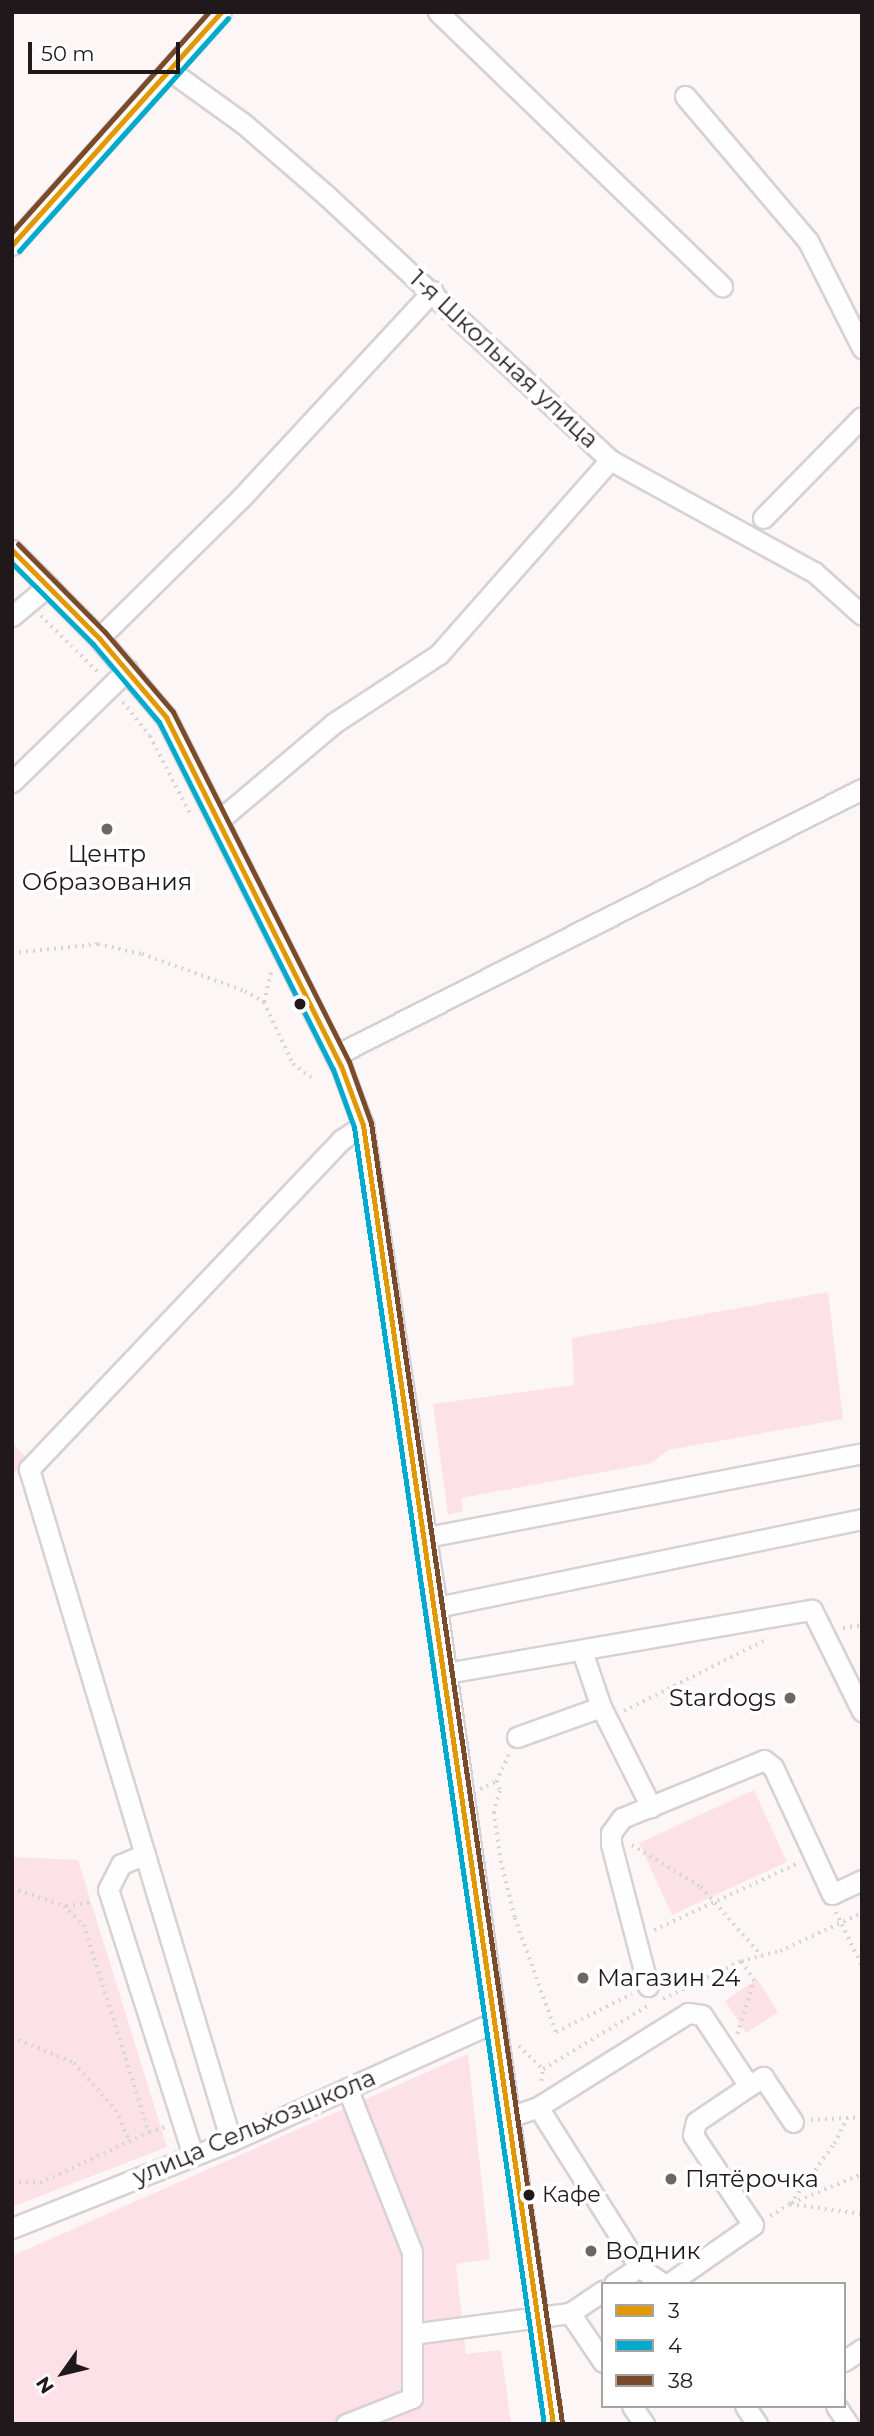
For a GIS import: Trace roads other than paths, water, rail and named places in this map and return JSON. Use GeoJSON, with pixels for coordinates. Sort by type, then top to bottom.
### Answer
{"type":"FeatureCollection","features":[{"type":"Feature","properties":{"kind":"street"},"geometry":{"type":"LineString","coordinates":[[12,245],[221,12]]}},
{"type":"Feature","properties":{"kind":"street"},"geometry":{"type":"LineString","coordinates":[[438,12],[722,286]]}},
{"type":"Feature","properties":{"kind":"street","name":"1-я Школьная улица"},"geometry":{"type":"LineString","coordinates":[[169,70],[244,124],[433,291],[610,460],[814,572],[862,615]]}},
{"type":"Feature","properties":{"kind":"street"},"geometry":{"type":"LineString","coordinates":[[685,96],[808,241],[862,348]]}},
{"type":"Feature","properties":{"kind":"street"},"geometry":{"type":"LineString","coordinates":[[99,638],[241,498],[433,291]]}},
{"type":"Feature","properties":{"kind":"street"},"geometry":{"type":"LineString","coordinates":[[763,518],[862,417]]}},
{"type":"Feature","properties":{"kind":"street"},"geometry":{"type":"LineString","coordinates":[[218,821],[334,723],[439,654],[610,460]]}},
{"type":"Feature","properties":{"kind":"street"},"geometry":{"type":"LineString","coordinates":[[12,550],[99,638],[166,717],[336,1055],[363,1125],[427,1537],[494,2022],[554,2424]]}},
{"type":"Feature","properties":{"kind":"street"},"geometry":{"type":"LineString","coordinates":[[12,616],[30,605],[48,586]]}},
{"type":"Feature","properties":{"kind":"street"},"geometry":{"type":"LineString","coordinates":[[12,782],[127,670]]}},
{"type":"Feature","properties":{"kind":"street"},"geometry":{"type":"LineString","coordinates":[[336,1055],[862,789]]}},
{"type":"Feature","properties":{"kind":"street"},"geometry":{"type":"LineString","coordinates":[[231,2141],[29,1469],[341,1140],[363,1125]]}},
{"type":"Feature","properties":{"kind":"street"},"geometry":{"type":"LineString","coordinates":[[427,1537],[862,1453]]}},
{"type":"Feature","properties":{"kind":"street"},"geometry":{"type":"LineString","coordinates":[[437,1607],[862,1519]]}},
{"type":"Feature","properties":{"kind":"street"},"geometry":{"type":"LineString","coordinates":[[446,1673],[812,1610],[862,1711]]}},
{"type":"Feature","properties":{"kind":"street"},"geometry":{"type":"LineString","coordinates":[[582,1651],[605,1713],[650,1807]]}},
{"type":"Feature","properties":{"kind":"street"},"geometry":{"type":"LineString","coordinates":[[517,1737],[605,1713]]}},
{"type":"Feature","properties":{"kind":"street"},"geometry":{"type":"LineString","coordinates":[[648,1986],[634,1940],[611,1833],[622,1818],[764,1760],[773,1767],[832,1894],[862,1880]]}},
{"type":"Feature","properties":{"kind":"street"},"geometry":{"type":"LineString","coordinates":[[145,1854],[121,1864],[112,1875],[111,1898],[193,2156]]}},
{"type":"Feature","properties":{"kind":"street"},"geometry":{"type":"LineString","coordinates":[[509,2117],[538,2107],[693,2011],[702,2015],[749,2086]]}},
{"type":"Feature","properties":{"kind":"street","name":"улица Сельхозшкола"},"geometry":{"type":"LineString","coordinates":[[12,2228],[231,2141],[494,2022]]}},
{"type":"Feature","properties":{"kind":"street"},"geometry":{"type":"LineString","coordinates":[[669,2282],[754,2225],[692,2129],[763,2077],[793,2122]]}},
{"type":"Feature","properties":{"kind":"street"},"geometry":{"type":"LineString","coordinates":[[346,2424],[412,2398],[412,2252],[347,2088]]}},
{"type":"Feature","properties":{"kind":"street"},"geometry":{"type":"LineString","coordinates":[[538,2107],[639,2267],[663,2282]]}},
{"type":"Feature","properties":{"kind":"street"},"geometry":{"type":"LineString","coordinates":[[617,2282],[639,2267]]}},
{"type":"Feature","properties":{"kind":"street"},"geometry":{"type":"LineString","coordinates":[[412,2334],[570,2313],[601,2292]]}},
{"type":"Feature","properties":{"kind":"street"},"geometry":{"type":"LineString","coordinates":[[570,2313],[601,2359]]}},
{"type":"Feature","properties":{"kind":"street"},"geometry":{"type":"LineString","coordinates":[[846,2360],[862,2349]]}},
{"type":"Feature","properties":{"kind":"street"},"geometry":{"type":"LineString","coordinates":[[633,2408],[644,2424]]}},
{"type":"Feature","properties":{"kind":"street"},"geometry":{"type":"LineString","coordinates":[[746,2408],[757,2424]]}},
{"type":"Feature","properties":{"kind":"street"},"geometry":{"type":"LineString","coordinates":[[837,2408],[848,2424]]}},
{"type":"Feature","properties":{"kind":"place","name":"Центр Образования"},"geometry":{"type":"Point","coordinates":[107,829]}},
{"type":"Feature","properties":{"kind":"place","name":"Stardogs"},"geometry":{"type":"Point","coordinates":[790,1698]}},
{"type":"Feature","properties":{"kind":"place","name":"Магазин 24"},"geometry":{"type":"Point","coordinates":[583,1978]}},
{"type":"Feature","properties":{"kind":"place","name":"Пятёрочка"},"geometry":{"type":"Point","coordinates":[671,2179]}},
{"type":"Feature","properties":{"kind":"place","name":"Кафе"},"geometry":{"type":"Point","coordinates":[529,2195]}},
{"type":"Feature","properties":{"kind":"place","name":"Водник"},"geometry":{"type":"Point","coordinates":[591,2251]}}]}
